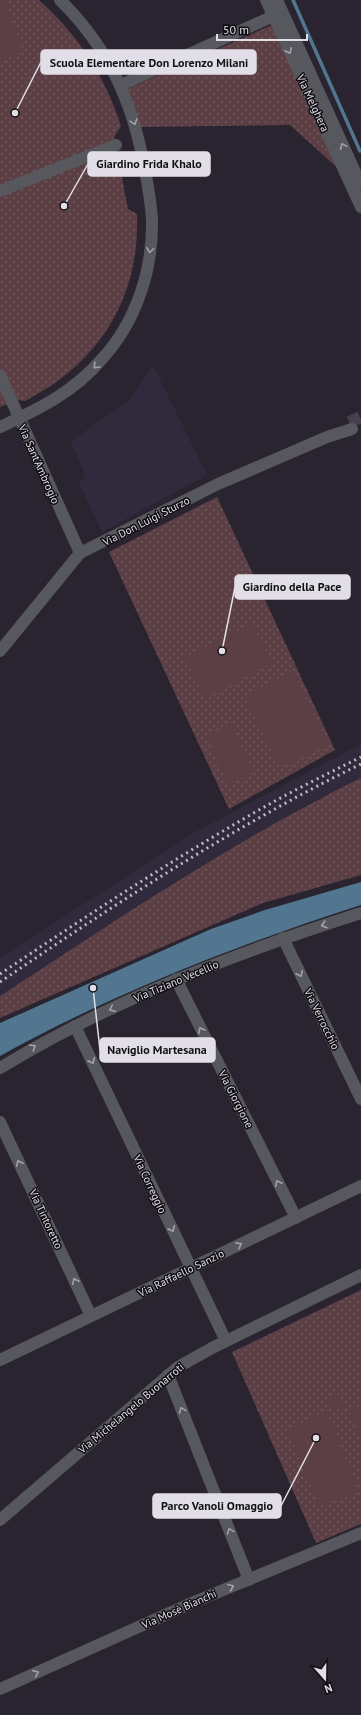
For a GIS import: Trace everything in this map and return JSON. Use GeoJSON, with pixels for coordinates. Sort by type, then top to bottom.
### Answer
{"type":"FeatureCollection","features":[{"type":"Feature","properties":{"kind":"street"},"geometry":{"type":"LineString","coordinates":[[0,427],[19,419],[64,394],[87,375],[103,359],[117,341],[138,301],[145,280],[152,235],[151,205],[137,130],[121,85],[110,64],[95,41],[60,0]]}},
{"type":"Feature","properties":{"kind":"street","name":"Via Melghera"},"geometry":{"type":"LineString","coordinates":[[266,0],[278,14],[358,183],[361,207]]}},
{"type":"Feature","properties":{"kind":"street","name":"Via Melghera"},"geometry":{"type":"LineString","coordinates":[[277,0],[278,14]]}},
{"type":"Feature","properties":{"kind":"street"},"geometry":{"type":"LineString","coordinates":[[121,85],[278,14]]}},
{"type":"Feature","properties":{"kind":"street"},"geometry":{"type":"LineString","coordinates":[[0,192],[116,145]]}},
{"type":"Feature","properties":{"kind":"street","name":"Via Sant'Ambrogio"},"geometry":{"type":"LineString","coordinates":[[0,375],[80,553]]}},
{"type":"Feature","properties":{"kind":"street","name":"Via Don Luigi Sturzo"},"geometry":{"type":"LineString","coordinates":[[0,650],[80,553],[218,484],[351,426]]}},
{"type":"Feature","properties":{"kind":"street","name":"Via Tiziano Vecellio"},"geometry":{"type":"LineString","coordinates":[[0,1068],[45,1041],[75,1026],[176,980],[283,938],[361,914]]}},
{"type":"Feature","properties":{"kind":"street","name":"Via Verrocchio"},"geometry":{"type":"LineString","coordinates":[[283,938],[361,1099]]}},
{"type":"Feature","properties":{"kind":"street","name":"Via Giorgione"},"geometry":{"type":"LineString","coordinates":[[176,980],[296,1218]]}},
{"type":"Feature","properties":{"kind":"street","name":"Via Correggio"},"geometry":{"type":"LineString","coordinates":[[75,1026],[226,1341]]}},
{"type":"Feature","properties":{"kind":"street","name":"Via Tintoretto"},"geometry":{"type":"LineString","coordinates":[[0,1122],[92,1316]]}},
{"type":"Feature","properties":{"kind":"street","name":"Via Raffaello Sanzio"},"geometry":{"type":"LineString","coordinates":[[0,1360],[361,1186]]}},
{"type":"Feature","properties":{"kind":"street","name":"Via Michelangelo Buonarroti"},"geometry":{"type":"LineString","coordinates":[[0,1520],[168,1375],[190,1359],[361,1275]]}},
{"type":"Feature","properties":{"kind":"street"},"geometry":{"type":"LineString","coordinates":[[168,1375],[249,1580]]}},
{"type":"Feature","properties":{"kind":"street","name":"Via Mosè Bianchi"},"geometry":{"type":"LineString","coordinates":[[0,1690],[194,1602],[361,1533]]}},
{"type":"Feature","properties":{"kind":"shaded area"},"geometry":{"type":"Polygon","coordinates":[[[0,0],[39,0],[66,27],[89,57],[107,90],[121,126],[114,137],[128,209],[137,214],[136,245],[131,274],[122,301],[110,325],[94,348],[74,368],[51,386],[25,401],[18,400],[0,407],[0,0]]]}},
{"type":"Feature","properties":{"kind":"shaded area"},"geometry":{"type":"Polygon","coordinates":[[[0,0],[4,0],[24,52],[0,62],[0,0]]]}},
{"type":"Feature","properties":{"kind":"shaded area"},"geometry":{"type":"Polygon","coordinates":[[[274,24],[342,172],[290,125],[138,127],[125,90],[274,24]]]}},
{"type":"Feature","properties":{"kind":"shaded area"},"geometry":{"type":"Polygon","coordinates":[[[153,365],[207,475],[102,532],[78,481],[86,478],[71,441],[130,400],[153,365]]]}},
{"type":"Feature","properties":{"kind":"shaded area"},"geometry":{"type":"Polygon","coordinates":[[[217,497],[335,750],[229,809],[109,552],[217,497]]]}},
{"type":"Feature","properties":{"kind":"shaded area"},"geometry":{"type":"Polygon","coordinates":[[[252,623],[273,663],[205,698],[184,658],[252,623]]]}},
{"type":"Feature","properties":{"kind":"shaded area"},"geometry":{"type":"Polygon","coordinates":[[[293,672],[329,744],[280,768],[244,697],[293,672]]]}},
{"type":"Feature","properties":{"kind":"shaded area"},"geometry":{"type":"Polygon","coordinates":[[[232,724],[254,773],[229,785],[206,736],[232,724]]]}},
{"type":"Feature","properties":{"kind":"shaded area"},"geometry":{"type":"Polygon","coordinates":[[[361,744],[361,778],[306,805],[184,876],[0,996],[0,958],[195,832],[361,744]]]}},
{"type":"Feature","properties":{"kind":"shaded area"},"geometry":{"type":"Polygon","coordinates":[[[361,778],[361,875],[263,903],[0,1018],[0,996],[177,881],[268,827],[361,778]]]}},
{"type":"Feature","properties":{"kind":"shaded area"},"geometry":{"type":"Polygon","coordinates":[[[361,1290],[361,1524],[316,1543],[232,1352],[361,1290]]]}},
{"type":"Feature","properties":{"kind":"shaded area"},"geometry":{"type":"Polygon","coordinates":[[[338,1393],[344,1406],[334,1411],[328,1397],[338,1393]]]}},
{"type":"Feature","properties":{"kind":"shaded area"},"geometry":{"type":"Polygon","coordinates":[[[361,1407],[361,1441],[349,1412],[361,1407]]]}},
{"type":"Feature","properties":{"kind":"shaded area"},"geometry":{"type":"Polygon","coordinates":[[[327,1412],[359,1491],[319,1507],[287,1429],[327,1412]]]}},
{"type":"Feature","properties":{"kind":"water"},"geometry":{"type":"Polygon","coordinates":[[[361,882],[361,905],[268,937],[177,972],[87,1011],[0,1056],[0,1023],[211,929],[265,910],[361,882]]]}},
{"type":"Feature","properties":{"kind":"waterway"},"geometry":{"type":"LineString","coordinates":[[293,0],[360,151]]}},
{"type":"Feature","properties":{"kind":"tunnel"},"geometry":{"type":"LineString","coordinates":[[349,422],[361,417]]}},
{"type":"Feature","properties":{"kind":"railway"},"geometry":{"type":"LineString","coordinates":[[0,974],[128,890],[226,829],[284,796],[361,757]]}},
{"type":"Feature","properties":{"kind":"railway"},"geometry":{"type":"LineString","coordinates":[[0,982],[88,923],[222,839],[267,813],[361,764]]}},
{"type":"Feature","properties":{"kind":"place","name":"Scuola Elementare Don Lorenzo Milani"},"geometry":{"type":"Point","coordinates":[15,113]}},
{"type":"Feature","properties":{"kind":"place","name":"Giardino Frida Khalo"},"geometry":{"type":"Point","coordinates":[64,206]}},
{"type":"Feature","properties":{"kind":"place","name":"Giardino della Pace"},"geometry":{"type":"Point","coordinates":[222,651]}},
{"type":"Feature","properties":{"kind":"place","name":"Naviglio Martesana"},"geometry":{"type":"Point","coordinates":[93,988]}},
{"type":"Feature","properties":{"kind":"place","name":"Parco Vanoli Omaggio"},"geometry":{"type":"Point","coordinates":[316,1438]}}]}
